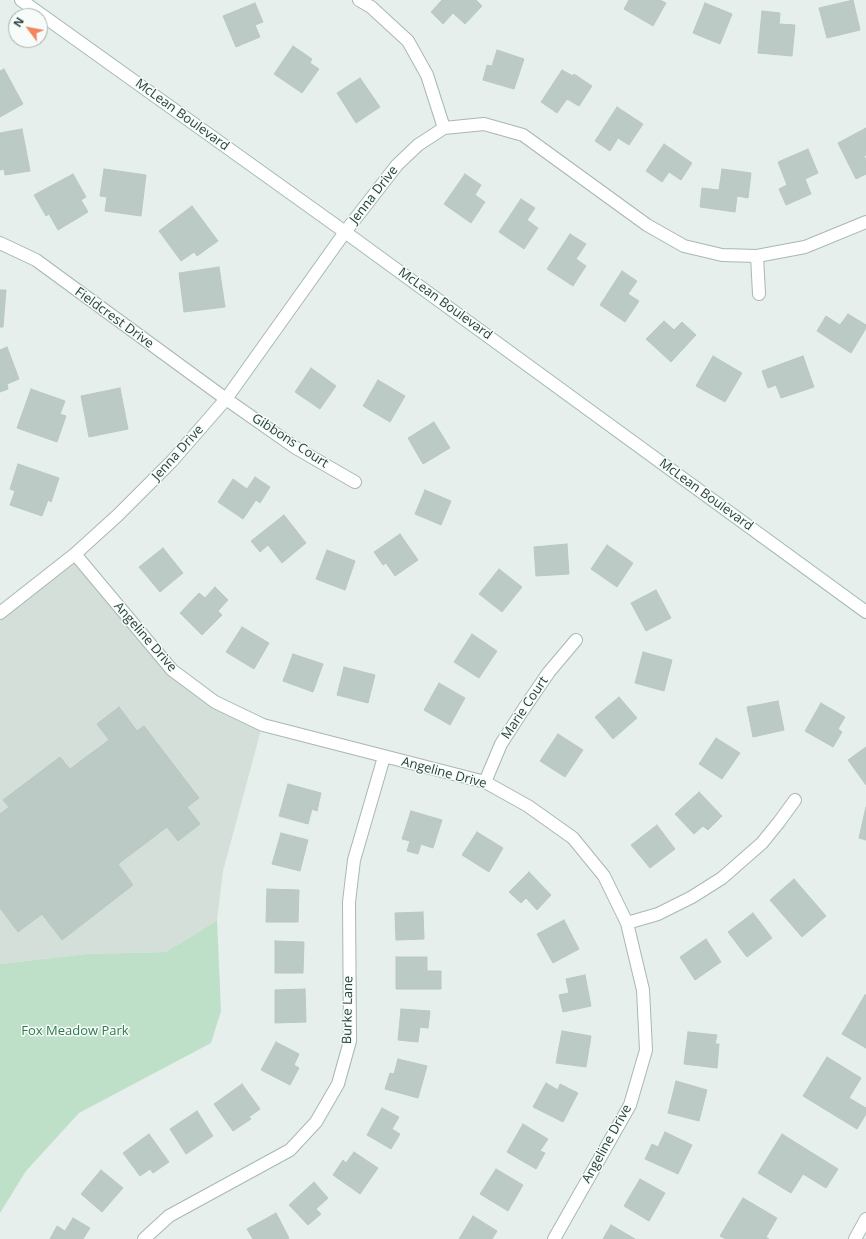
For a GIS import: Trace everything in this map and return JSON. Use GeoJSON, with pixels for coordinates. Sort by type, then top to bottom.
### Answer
{"type":"FeatureCollection","features":[{"type":"Feature","properties":{"kind":"street","name":"McLean Boulevard"},"geometry":{"type":"LineString","coordinates":[[21,0],[346,232],[866,612]]}},
{"type":"Feature","properties":{"kind":"street"},"geometry":{"type":"LineString","coordinates":[[359,0],[371,7],[408,41],[427,75],[444,128]]}},
{"type":"Feature","properties":{"kind":"street","name":"Jenna Drive"},"geometry":{"type":"LineString","coordinates":[[0,613],[75,554],[118,515],[172,461],[226,399],[288,310],[397,165],[418,145],[444,128],[484,124],[523,135],[647,225],[684,246],[722,255],[757,256],[805,247],[866,222]]}},
{"type":"Feature","properties":{"kind":"street","name":"Fieldcrest Drive"},"geometry":{"type":"LineString","coordinates":[[0,242],[36,260],[226,399]]}},
{"type":"Feature","properties":{"kind":"street"},"geometry":{"type":"LineString","coordinates":[[757,256],[759,294]]}},
{"type":"Feature","properties":{"kind":"street","name":"Gibbons Court"},"geometry":{"type":"LineString","coordinates":[[226,399],[296,448],[355,482]]}},
{"type":"Feature","properties":{"kind":"street","name":"Angeline Drive"},"geometry":{"type":"LineString","coordinates":[[75,554],[172,670],[215,702],[263,725],[485,782],[528,806],[573,838],[604,876],[627,922],[643,990],[646,1050],[630,1105],[554,1239]]}},
{"type":"Feature","properties":{"kind":"street","name":"Marie Court"},"geometry":{"type":"LineString","coordinates":[[485,782],[501,744],[549,672],[576,640]]}},
{"type":"Feature","properties":{"kind":"street","name":"Burke Lane"},"geometry":{"type":"LineString","coordinates":[[144,1239],[169,1216],[290,1150],[316,1122],[338,1084],[350,1041],[349,902],[354,860],[384,757]]}},
{"type":"Feature","properties":{"kind":"street"},"geometry":{"type":"LineString","coordinates":[[627,922],[658,914],[692,897],[722,878],[762,843],[794,800]]}},
{"type":"Feature","properties":{"kind":"street"},"geometry":{"type":"LineString","coordinates":[[854,1239],[866,1220]]}},
{"type":"Feature","properties":{"kind":"shaded area"},"geometry":{"type":"Polygon","coordinates":[[[73,561],[165,669],[261,730],[223,871],[217,920],[165,952],[87,954],[0,964],[0,614],[73,561]]]}},
{"type":"Feature","properties":{"kind":"green space","name":"Fox Meadow Park"},"geometry":{"type":"Polygon","coordinates":[[[217,920],[221,1011],[211,1043],[79,1113],[26,1171],[0,1213],[0,964],[87,954],[165,952],[217,920]]]}},
{"type":"Feature","properties":{"kind":"building"},"geometry":{"type":"Polygon","coordinates":[[[442,0],[476,0],[482,6],[465,24],[453,13],[443,24],[431,12],[442,0]]]}},
{"type":"Feature","properties":{"kind":"building"},"geometry":{"type":"Polygon","coordinates":[[[629,0],[660,0],[666,3],[653,26],[624,9],[629,0]]]}},
{"type":"Feature","properties":{"kind":"building"},"geometry":{"type":"Polygon","coordinates":[[[853,0],[860,30],[827,38],[819,8],[853,0]]]}},
{"type":"Feature","properties":{"kind":"building"},"geometry":{"type":"Polygon","coordinates":[[[255,3],[263,22],[255,25],[260,37],[236,47],[223,16],[255,3]]]}},
{"type":"Feature","properties":{"kind":"building"},"geometry":{"type":"Polygon","coordinates":[[[705,3],[732,14],[720,44],[693,33],[705,3]]]}},
{"type":"Feature","properties":{"kind":"building"},"geometry":{"type":"Polygon","coordinates":[[[762,11],[780,13],[779,24],[795,25],[792,56],[758,53],[762,11]]]}},
{"type":"Feature","properties":{"kind":"building"},"geometry":{"type":"Polygon","coordinates":[[[293,46],[312,59],[310,63],[319,69],[302,93],[274,74],[293,46]]]}},
{"type":"Feature","properties":{"kind":"building"},"geometry":{"type":"Polygon","coordinates":[[[497,50],[524,59],[514,89],[483,80],[487,65],[492,66],[497,50]]]}},
{"type":"Feature","properties":{"kind":"building"},"geometry":{"type":"Polygon","coordinates":[[[4,69],[23,104],[0,117],[0,71],[4,69]]]}},
{"type":"Feature","properties":{"kind":"building"},"geometry":{"type":"Polygon","coordinates":[[[562,70],[573,76],[574,74],[592,86],[579,106],[567,99],[557,113],[541,102],[562,70]]]}},
{"type":"Feature","properties":{"kind":"building"},"geometry":{"type":"Polygon","coordinates":[[[360,78],[380,107],[356,123],[337,93],[360,78]]]}},
{"type":"Feature","properties":{"kind":"building"},"geometry":{"type":"Polygon","coordinates":[[[617,107],[643,124],[629,145],[618,138],[610,151],[595,141],[617,107]]]}},
{"type":"Feature","properties":{"kind":"building"},"geometry":{"type":"Polygon","coordinates":[[[866,128],[866,155],[864,156],[866,160],[866,174],[856,179],[838,143],[866,128]]]}},
{"type":"Feature","properties":{"kind":"building"},"geometry":{"type":"Polygon","coordinates":[[[22,129],[30,171],[5,175],[4,169],[0,170],[0,133],[22,129]]]}},
{"type":"Feature","properties":{"kind":"building"},"geometry":{"type":"Polygon","coordinates":[[[664,144],[692,163],[681,180],[669,172],[662,182],[646,171],[664,144]]]}},
{"type":"Feature","properties":{"kind":"building"},"geometry":{"type":"Polygon","coordinates":[[[808,149],[818,173],[805,179],[811,194],[786,205],[779,189],[787,185],[778,162],[808,149]]]}},
{"type":"Feature","properties":{"kind":"building"},"geometry":{"type":"Polygon","coordinates":[[[104,169],[146,175],[141,216],[105,211],[107,197],[100,196],[104,169]]]}},
{"type":"Feature","properties":{"kind":"building"},"geometry":{"type":"Polygon","coordinates":[[[722,169],[751,173],[748,198],[737,196],[735,212],[700,207],[702,188],[719,190],[722,169]]]}},
{"type":"Feature","properties":{"kind":"building"},"geometry":{"type":"Polygon","coordinates":[[[73,174],[86,197],[81,200],[88,212],[58,230],[49,214],[46,216],[34,195],[73,174]]]}},
{"type":"Feature","properties":{"kind":"building"},"geometry":{"type":"Polygon","coordinates":[[[465,174],[481,185],[475,195],[485,202],[471,223],[444,204],[465,174]]]}},
{"type":"Feature","properties":{"kind":"building"},"geometry":{"type":"Polygon","coordinates":[[[521,199],[535,208],[527,220],[538,228],[524,249],[499,232],[521,199]]]}},
{"type":"Feature","properties":{"kind":"building"},"geometry":{"type":"Polygon","coordinates":[[[192,206],[218,241],[197,256],[194,252],[181,261],[159,231],[192,206]]]}},
{"type":"Feature","properties":{"kind":"building"},"geometry":{"type":"Polygon","coordinates":[[[570,234],[586,244],[576,259],[586,266],[573,286],[547,269],[570,234]]]}},
{"type":"Feature","properties":{"kind":"building"},"geometry":{"type":"Polygon","coordinates":[[[219,267],[225,307],[184,312],[179,273],[219,267]]]}},
{"type":"Feature","properties":{"kind":"building"},"geometry":{"type":"Polygon","coordinates":[[[622,271],[637,281],[628,294],[639,301],[625,322],[600,305],[622,271]]]}},
{"type":"Feature","properties":{"kind":"building"},"geometry":{"type":"Polygon","coordinates":[[[0,290],[6,290],[3,327],[0,327],[0,290]]]}},
{"type":"Feature","properties":{"kind":"building"},"geometry":{"type":"Polygon","coordinates":[[[848,314],[866,325],[866,328],[851,353],[817,331],[826,316],[840,325],[848,314]]]}},
{"type":"Feature","properties":{"kind":"building"},"geometry":{"type":"Polygon","coordinates":[[[664,321],[674,330],[682,322],[696,335],[671,362],[646,339],[664,321]]]}},
{"type":"Feature","properties":{"kind":"building"},"geometry":{"type":"Polygon","coordinates":[[[7,347],[19,379],[7,384],[8,389],[0,392],[0,350],[7,347]]]}},
{"type":"Feature","properties":{"kind":"building"},"geometry":{"type":"Polygon","coordinates":[[[713,356],[742,373],[725,402],[696,386],[713,356]]]}},
{"type":"Feature","properties":{"kind":"building"},"geometry":{"type":"Polygon","coordinates":[[[803,356],[814,387],[781,398],[776,385],[768,388],[762,371],[803,356]]]}},
{"type":"Feature","properties":{"kind":"building"},"geometry":{"type":"Polygon","coordinates":[[[311,368],[336,386],[320,409],[295,392],[311,368]]]}},
{"type":"Feature","properties":{"kind":"building"},"geometry":{"type":"Polygon","coordinates":[[[378,380],[405,396],[390,422],[363,406],[378,380]]]}},
{"type":"Feature","properties":{"kind":"building"},"geometry":{"type":"Polygon","coordinates":[[[120,388],[128,429],[89,437],[81,396],[120,388]]]}},
{"type":"Feature","properties":{"kind":"building"},"geometry":{"type":"Polygon","coordinates":[[[31,389],[65,401],[60,414],[66,416],[57,442],[17,428],[31,389]]]}},
{"type":"Feature","properties":{"kind":"building"},"geometry":{"type":"Polygon","coordinates":[[[434,422],[450,448],[423,464],[408,438],[434,422]]]}},
{"type":"Feature","properties":{"kind":"building"},"geometry":{"type":"Polygon","coordinates":[[[18,464],[59,478],[51,502],[48,500],[42,516],[10,505],[15,491],[10,489],[18,464]]]}},
{"type":"Feature","properties":{"kind":"building"},"geometry":{"type":"Polygon","coordinates":[[[255,477],[270,487],[260,503],[256,500],[243,519],[218,502],[233,479],[247,489],[255,477]]]}},
{"type":"Feature","properties":{"kind":"building"},"geometry":{"type":"Polygon","coordinates":[[[425,490],[451,501],[441,525],[415,514],[425,490]]]}},
{"type":"Feature","properties":{"kind":"building"},"geometry":{"type":"Polygon","coordinates":[[[284,515],[306,543],[282,563],[268,545],[260,552],[251,541],[284,515]]]}},
{"type":"Feature","properties":{"kind":"building"},"geometry":{"type":"Polygon","coordinates":[[[400,534],[418,560],[395,576],[386,563],[383,565],[374,552],[400,534]]]}},
{"type":"Feature","properties":{"kind":"building"},"geometry":{"type":"Polygon","coordinates":[[[567,544],[569,574],[536,576],[534,547],[567,544]]]}},
{"type":"Feature","properties":{"kind":"building"},"geometry":{"type":"Polygon","coordinates":[[[607,545],[633,563],[617,587],[591,569],[607,545]]]}},
{"type":"Feature","properties":{"kind":"building"},"geometry":{"type":"Polygon","coordinates":[[[163,548],[183,573],[160,592],[139,567],[163,548]]]}},
{"type":"Feature","properties":{"kind":"building"},"geometry":{"type":"Polygon","coordinates":[[[327,550],[355,561],[345,590],[316,579],[327,550]]]}},
{"type":"Feature","properties":{"kind":"building"},"geometry":{"type":"Polygon","coordinates":[[[499,569],[522,587],[502,612],[479,594],[499,569]]]}},
{"type":"Feature","properties":{"kind":"building"},"geometry":{"type":"Polygon","coordinates":[[[215,587],[228,600],[218,611],[222,615],[202,635],[180,613],[199,593],[205,598],[215,587]]]}},
{"type":"Feature","properties":{"kind":"building"},"geometry":{"type":"Polygon","coordinates":[[[656,590],[671,618],[646,631],[631,603],[656,590]]]}},
{"type":"Feature","properties":{"kind":"building"},"geometry":{"type":"Polygon","coordinates":[[[242,627],[269,643],[254,669],[226,652],[242,627]]]}},
{"type":"Feature","properties":{"kind":"building"},"geometry":{"type":"Polygon","coordinates":[[[472,634],[497,651],[479,678],[454,662],[472,634]]]}},
{"type":"Feature","properties":{"kind":"building"},"geometry":{"type":"Polygon","coordinates":[[[643,652],[672,660],[664,691],[635,683],[643,652]]]}},
{"type":"Feature","properties":{"kind":"building"},"geometry":{"type":"Polygon","coordinates":[[[293,654],[323,664],[313,692],[283,681],[293,654]]]}},
{"type":"Feature","properties":{"kind":"building"},"geometry":{"type":"Polygon","coordinates":[[[344,667],[375,675],[368,703],[337,695],[344,667]]]}},
{"type":"Feature","properties":{"kind":"building"},"geometry":{"type":"Polygon","coordinates":[[[439,683],[465,698],[450,725],[424,710],[439,683]]]}},
{"type":"Feature","properties":{"kind":"building"},"geometry":{"type":"Polygon","coordinates":[[[619,697],[637,718],[613,739],[595,717],[619,697]]]}},
{"type":"Feature","properties":{"kind":"building"},"geometry":{"type":"Polygon","coordinates":[[[778,701],[784,730],[753,737],[747,707],[778,701]]]}},
{"type":"Feature","properties":{"kind":"building"},"geometry":{"type":"Polygon","coordinates":[[[821,703],[845,717],[838,729],[842,732],[833,747],[805,731],[821,703]]]}},
{"type":"Feature","properties":{"kind":"building"},"geometry":{"type":"Polygon","coordinates":[[[119,707],[137,731],[144,726],[199,798],[187,807],[200,824],[178,841],[167,827],[118,864],[133,885],[62,940],[42,914],[18,932],[0,908],[0,814],[9,807],[3,800],[60,757],[70,769],[109,740],[97,724],[119,707]]]}},
{"type":"Feature","properties":{"kind":"building"},"geometry":{"type":"Polygon","coordinates":[[[558,734],[583,750],[565,777],[540,761],[558,734]]]}},
{"type":"Feature","properties":{"kind":"building"},"geometry":{"type":"Polygon","coordinates":[[[716,738],[740,753],[722,779],[699,764],[716,738]]]}},
{"type":"Feature","properties":{"kind":"building"},"geometry":{"type":"Polygon","coordinates":[[[866,747],[866,785],[848,760],[866,747]]]}},
{"type":"Feature","properties":{"kind":"building"},"geometry":{"type":"Polygon","coordinates":[[[288,784],[321,793],[317,811],[312,809],[308,824],[279,816],[288,784]]]}},
{"type":"Feature","properties":{"kind":"building"},"geometry":{"type":"Polygon","coordinates":[[[699,792],[722,816],[708,830],[703,826],[694,834],[675,814],[699,792]]]}},
{"type":"Feature","properties":{"kind":"building"},"geometry":{"type":"Polygon","coordinates":[[[866,807],[866,840],[859,838],[866,807]]]}},
{"type":"Feature","properties":{"kind":"building"},"geometry":{"type":"Polygon","coordinates":[[[411,811],[442,820],[433,848],[421,844],[418,854],[407,851],[410,841],[402,839],[411,811]]]}},
{"type":"Feature","properties":{"kind":"building"},"geometry":{"type":"Polygon","coordinates":[[[657,825],[675,849],[650,868],[631,845],[657,825]]]}},
{"type":"Feature","properties":{"kind":"building"},"geometry":{"type":"Polygon","coordinates":[[[477,832],[503,848],[489,872],[462,855],[477,832]]]}},
{"type":"Feature","properties":{"kind":"building"},"geometry":{"type":"Polygon","coordinates":[[[281,833],[308,840],[300,871],[272,864],[281,833]]]}},
{"type":"Feature","properties":{"kind":"building"},"geometry":{"type":"Polygon","coordinates":[[[529,872],[551,895],[537,910],[526,898],[521,903],[509,892],[529,872]]]}},
{"type":"Feature","properties":{"kind":"building"},"geometry":{"type":"Polygon","coordinates":[[[794,879],[826,916],[802,937],[770,900],[794,879]]]}},
{"type":"Feature","properties":{"kind":"building"},"geometry":{"type":"Polygon","coordinates":[[[267,889],[299,890],[298,922],[266,922],[267,889]]]}},
{"type":"Feature","properties":{"kind":"building"},"geometry":{"type":"Polygon","coordinates":[[[423,912],[424,939],[396,940],[395,913],[423,912]]]}},
{"type":"Feature","properties":{"kind":"building"},"geometry":{"type":"Polygon","coordinates":[[[753,913],[772,938],[747,957],[728,932],[753,913]]]}},
{"type":"Feature","properties":{"kind":"building"},"geometry":{"type":"Polygon","coordinates":[[[564,920],[579,949],[553,963],[537,934],[564,920]]]}},
{"type":"Feature","properties":{"kind":"building"},"geometry":{"type":"Polygon","coordinates":[[[706,939],[721,962],[695,980],[680,957],[706,939]]]}},
{"type":"Feature","properties":{"kind":"building"},"geometry":{"type":"Polygon","coordinates":[[[275,941],[304,942],[303,973],[275,973],[275,941]]]}},
{"type":"Feature","properties":{"kind":"building"},"geometry":{"type":"Polygon","coordinates":[[[396,957],[427,957],[427,971],[441,971],[441,989],[396,989],[396,957]]]}},
{"type":"Feature","properties":{"kind":"building"},"geometry":{"type":"Polygon","coordinates":[[[585,975],[591,1006],[563,1012],[559,995],[569,993],[566,979],[585,975]]]}},
{"type":"Feature","properties":{"kind":"building"},"geometry":{"type":"Polygon","coordinates":[[[305,989],[306,1022],[275,1023],[275,990],[305,989]]]}},
{"type":"Feature","properties":{"kind":"building"},"geometry":{"type":"Polygon","coordinates":[[[866,995],[866,1048],[842,1034],[866,995]]]}},
{"type":"Feature","properties":{"kind":"building"},"geometry":{"type":"Polygon","coordinates":[[[401,1009],[430,1011],[428,1028],[420,1027],[418,1042],[398,1040],[401,1009]]]}},
{"type":"Feature","properties":{"kind":"building"},"geometry":{"type":"Polygon","coordinates":[[[562,1031],[591,1036],[586,1067],[556,1063],[562,1031]]]}},
{"type":"Feature","properties":{"kind":"building"},"geometry":{"type":"Polygon","coordinates":[[[688,1032],[717,1035],[715,1044],[719,1044],[717,1068],[684,1064],[688,1032]]]}},
{"type":"Feature","properties":{"kind":"building"},"geometry":{"type":"Polygon","coordinates":[[[276,1042],[299,1054],[294,1065],[299,1068],[290,1085],[261,1070],[276,1042]]]}},
{"type":"Feature","properties":{"kind":"building"},"geometry":{"type":"Polygon","coordinates":[[[827,1057],[861,1078],[849,1098],[866,1108],[866,1114],[857,1129],[803,1096],[827,1057]]]}},
{"type":"Feature","properties":{"kind":"building"},"geometry":{"type":"Polygon","coordinates":[[[398,1059],[427,1066],[418,1098],[385,1089],[390,1073],[394,1074],[398,1059]]]}},
{"type":"Feature","properties":{"kind":"building"},"geometry":{"type":"Polygon","coordinates":[[[676,1081],[707,1090],[699,1121],[668,1113],[676,1081]]]}},
{"type":"Feature","properties":{"kind":"building"},"geometry":{"type":"Polygon","coordinates":[[[546,1083],[558,1090],[560,1084],[578,1093],[563,1122],[533,1107],[546,1083]]]}},
{"type":"Feature","properties":{"kind":"building"},"geometry":{"type":"Polygon","coordinates":[[[242,1084],[260,1109],[249,1117],[251,1119],[233,1131],[214,1104],[242,1084]]]}},
{"type":"Feature","properties":{"kind":"building"},"geometry":{"type":"Polygon","coordinates":[[[382,1108],[399,1117],[392,1129],[400,1134],[391,1149],[367,1135],[382,1108]]]}},
{"type":"Feature","properties":{"kind":"building"},"geometry":{"type":"Polygon","coordinates":[[[197,1111],[213,1136],[186,1154],[170,1129],[197,1111]]]}},
{"type":"Feature","properties":{"kind":"building"},"geometry":{"type":"Polygon","coordinates":[[[523,1124],[548,1139],[540,1151],[545,1153],[536,1169],[507,1152],[523,1124]]]}},
{"type":"Feature","properties":{"kind":"building"},"geometry":{"type":"Polygon","coordinates":[[[665,1132],[692,1145],[678,1174],[645,1159],[652,1144],[658,1147],[665,1132]]]}},
{"type":"Feature","properties":{"kind":"building"},"geometry":{"type":"Polygon","coordinates":[[[149,1134],[169,1162],[153,1173],[150,1169],[140,1176],[123,1153],[149,1134]]]}},
{"type":"Feature","properties":{"kind":"building"},"geometry":{"type":"Polygon","coordinates":[[[782,1134],[838,1169],[826,1188],[803,1174],[791,1193],[758,1173],[782,1134]]]}},
{"type":"Feature","properties":{"kind":"building"},"geometry":{"type":"Polygon","coordinates":[[[354,1152],[378,1168],[360,1194],[333,1175],[343,1160],[346,1163],[354,1152]]]}},
{"type":"Feature","properties":{"kind":"building"},"geometry":{"type":"Polygon","coordinates":[[[496,1169],[523,1185],[508,1211],[480,1194],[496,1169]]]}},
{"type":"Feature","properties":{"kind":"building"},"geometry":{"type":"Polygon","coordinates":[[[101,1170],[123,1188],[102,1212],[81,1194],[101,1170]]]}},
{"type":"Feature","properties":{"kind":"building"},"geometry":{"type":"Polygon","coordinates":[[[640,1179],[665,1193],[649,1221],[624,1206],[640,1179]]]}},
{"type":"Feature","properties":{"kind":"building"},"geometry":{"type":"Polygon","coordinates":[[[314,1182],[328,1198],[316,1209],[321,1214],[308,1225],[289,1205],[314,1182]]]}},
{"type":"Feature","properties":{"kind":"building"},"geometry":{"type":"Polygon","coordinates":[[[743,1198],[777,1218],[766,1237],[769,1239],[726,1239],[720,1236],[743,1198]]]}},
{"type":"Feature","properties":{"kind":"building"},"geometry":{"type":"Polygon","coordinates":[[[276,1213],[289,1238],[253,1239],[247,1229],[276,1213]]]}},
{"type":"Feature","properties":{"kind":"building"},"geometry":{"type":"Polygon","coordinates":[[[473,1216],[497,1231],[492,1239],[459,1239],[473,1216]]]}},
{"type":"Feature","properties":{"kind":"building"},"geometry":{"type":"Polygon","coordinates":[[[73,1218],[90,1228],[83,1239],[50,1239],[57,1226],[65,1231],[73,1218]]]}},
{"type":"Feature","properties":{"kind":"building"},"geometry":{"type":"Polygon","coordinates":[[[611,1225],[635,1239],[603,1239],[611,1225]]]}}]}
